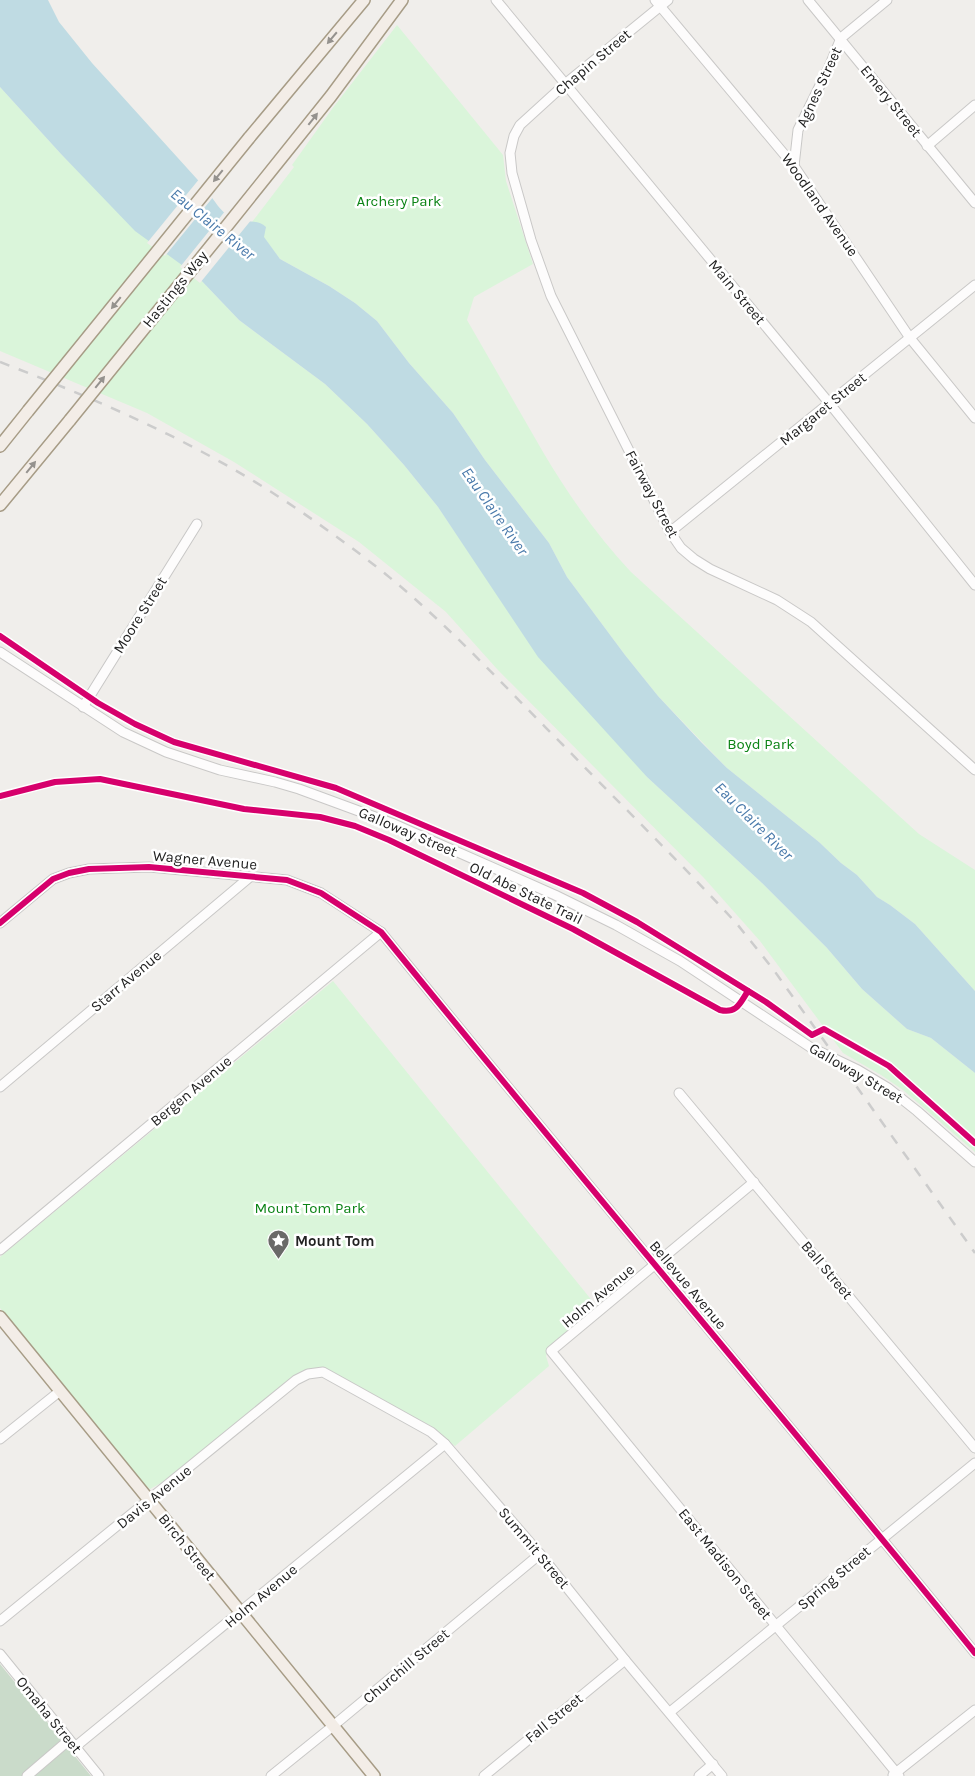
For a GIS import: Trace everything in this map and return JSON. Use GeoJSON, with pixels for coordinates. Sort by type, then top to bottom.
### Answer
{"type":"FeatureCollection","features":[{"type":"Feature","properties":{"kind":"main road"},"geometry":{"type":"LineString","coordinates":[[0,446],[249,138],[364,0]]}},
{"type":"Feature","properties":{"kind":"main road","name":"Hastings Way"},"geometry":{"type":"LineString","coordinates":[[0,505],[331,96],[402,0]]}},
{"type":"Feature","properties":{"kind":"main road","name":"Birch Street"},"geometry":{"type":"LineString","coordinates":[[0,1318],[374,1776]]}},
{"type":"Feature","properties":{"kind":"street","name":"Main Street"},"geometry":{"type":"LineString","coordinates":[[496,0],[830,404],[975,585]]}},
{"type":"Feature","properties":{"kind":"street","name":"Chapin Street"},"geometry":{"type":"LineString","coordinates":[[520,125],[658,3],[668,0]]}},
{"type":"Feature","properties":{"kind":"street","name":"Emery Street"},"geometry":{"type":"LineString","coordinates":[[808,0],[975,202]]}},
{"type":"Feature","properties":{"kind":"street","name":"Agnes Street"},"geometry":{"type":"LineString","coordinates":[[794,166],[798,130],[841,38],[887,0]]}},
{"type":"Feature","properties":{"kind":"street","name":"Woodland Avenue"},"geometry":{"type":"LineString","coordinates":[[658,3],[794,166],[910,338],[975,418]]}},
{"type":"Feature","properties":{"kind":"street"},"geometry":{"type":"LineString","coordinates":[[927,146],[975,105]]}},
{"type":"Feature","properties":{"kind":"street","name":"Fairway Street"},"geometry":{"type":"LineString","coordinates":[[520,125],[514,136],[510,153],[512,173],[551,296],[670,532],[681,548],[694,559],[777,600],[811,622],[975,770]]}},
{"type":"Feature","properties":{"kind":"street","name":"Margaret Street"},"geometry":{"type":"LineString","coordinates":[[670,532],[975,285]]}},
{"type":"Feature","properties":{"kind":"street","name":"Moore Street"},"geometry":{"type":"LineString","coordinates":[[83,707],[197,524]]}},
{"type":"Feature","properties":{"kind":"street","name":"Galloway Street"},"geometry":{"type":"LineString","coordinates":[[0,652],[123,732],[166,752],[220,770],[275,782],[325,798],[394,824],[555,895],[616,925],[680,962],[810,1047],[858,1070],[888,1088],[975,1162]]}},
{"type":"Feature","properties":{"kind":"street","name":"Wagner Avenue"},"geometry":{"type":"LineString","coordinates":[[0,923],[53,879],[76,871],[90,869],[149,867],[288,880],[321,893],[381,932]]}},
{"type":"Feature","properties":{"kind":"street","name":"Starr Avenue"},"geometry":{"type":"LineString","coordinates":[[0,1087],[251,876]]}},
{"type":"Feature","properties":{"kind":"street","name":"Bergen Avenue"},"geometry":{"type":"LineString","coordinates":[[0,1250],[381,932]]}},
{"type":"Feature","properties":{"kind":"street","name":"Bellevue Avenue"},"geometry":{"type":"LineString","coordinates":[[381,932],[975,1653]]}},
{"type":"Feature","properties":{"kind":"street","name":"Ball Street"},"geometry":{"type":"LineString","coordinates":[[678,1093],[975,1448]]}},
{"type":"Feature","properties":{"kind":"street","name":"Holm Avenue"},"geometry":{"type":"LineString","coordinates":[[551,1351],[754,1182]]}},
{"type":"Feature","properties":{"kind":"street","name":"East Madison Street"},"geometry":{"type":"LineString","coordinates":[[551,1351],[896,1775]]}},
{"type":"Feature","properties":{"kind":"street","name":"Summit Street"},"geometry":{"type":"LineString","coordinates":[[308,1374],[323,1372],[432,1432],[446,1444],[540,1554],[722,1776]]}},
{"type":"Feature","properties":{"kind":"street","name":"Davis Avenue"},"geometry":{"type":"LineString","coordinates":[[0,1621],[296,1380],[308,1374]]}},
{"type":"Feature","properties":{"kind":"street"},"geometry":{"type":"LineString","coordinates":[[0,1439],[60,1391]]}},
{"type":"Feature","properties":{"kind":"street","name":"Holm Avenue"},"geometry":{"type":"LineString","coordinates":[[27,1776],[72,1744],[240,1613],[446,1444]]}},
{"type":"Feature","properties":{"kind":"street","name":"Spring Street"},"geometry":{"type":"LineString","coordinates":[[670,1712],[975,1462]]}},
{"type":"Feature","properties":{"kind":"street","name":"Churchill Street"},"geometry":{"type":"LineString","coordinates":[[270,1776],[540,1554]]}},
{"type":"Feature","properties":{"kind":"street","name":"Omaha Street"},"geometry":{"type":"LineString","coordinates":[[0,1654],[99,1776]]}},
{"type":"Feature","properties":{"kind":"street","name":"Fall Street"},"geometry":{"type":"LineString","coordinates":[[484,1776],[625,1660]]}},
{"type":"Feature","properties":{"kind":"street"},"geometry":{"type":"LineString","coordinates":[[896,1775],[975,1710]]}},
{"type":"Feature","properties":{"kind":"street"},"geometry":{"type":"LineString","coordinates":[[699,1776],[713,1764]]}},
{"type":"Feature","properties":{"kind":"green space","name":"Archery Park"},"geometry":{"type":"Polygon","coordinates":[[[397,25],[503,155],[506,181],[533,264],[474,297],[467,320],[543,452],[606,544],[631,572],[919,834],[975,870],[975,991],[915,924],[877,897],[857,875],[819,842],[727,768],[658,696],[567,577],[549,543],[485,460],[453,413],[409,363],[377,321],[355,303],[329,286],[280,259],[252,222],[294,167],[292,165],[332,109],[397,25]]]}},
{"type":"Feature","properties":{"kind":"green space"},"geometry":{"type":"Polygon","coordinates":[[[0,87],[91,184],[197,276],[239,320],[325,384],[367,424],[438,507],[472,557],[647,777],[762,883],[827,948],[862,989],[907,1029],[931,1038],[975,1073],[975,1152],[903,1090],[843,1053],[760,941],[704,878],[497,669],[446,612],[359,542],[234,462],[147,413],[0,351],[0,87]]]}},
{"type":"Feature","properties":{"kind":"green space","name":"Mount Tom Park"},"geometry":{"type":"Polygon","coordinates":[[[333,981],[598,1308],[548,1351],[546,1356],[549,1366],[455,1446],[431,1426],[323,1368],[313,1368],[297,1374],[200,1453],[161,1483],[150,1489],[143,1483],[0,1308],[0,1257],[333,981]]]}},
{"type":"Feature","properties":{"kind":"green space"},"geometry":{"type":"Polygon","coordinates":[[[0,1664],[91,1776],[0,1776],[0,1664]]]}},
{"type":"Feature","properties":{"kind":"water","name":"Eau Claire River"},"geometry":{"type":"Polygon","coordinates":[[[0,0],[48,0],[59,22],[92,63],[206,189],[227,215],[236,220],[256,222],[266,227],[264,237],[280,259],[329,286],[355,303],[377,321],[409,363],[453,413],[485,460],[549,543],[567,577],[658,696],[727,768],[819,842],[857,875],[877,897],[915,924],[975,991],[975,1073],[931,1038],[907,1029],[862,989],[827,948],[762,883],[647,777],[538,657],[438,507],[367,424],[325,384],[239,320],[197,276],[135,231],[0,87],[0,0]]]}},
{"type":"Feature","properties":{"kind":"pier"},"geometry":{"type":"Polygon","coordinates":[[[200,178],[214,196],[165,256],[147,243],[200,178]]]}},
{"type":"Feature","properties":{"kind":"pier"},"geometry":{"type":"Polygon","coordinates":[[[226,210],[236,217],[252,219],[200,283],[180,267],[226,210]]]}},
{"type":"Feature","properties":{"kind":"railway"},"geometry":{"type":"LineString","coordinates":[[0,362],[156,428],[231,468],[303,513],[346,544],[388,576],[434,616],[673,856],[737,924],[773,969],[975,1253]]}},
{"type":"Feature","properties":{"kind":"cycle path"},"geometry":{"type":"LineString","coordinates":[[0,636],[98,703],[135,724],[174,742],[336,788],[583,893],[637,922],[766,1002],[812,1035],[824,1029],[889,1066],[975,1143]]}},
{"type":"Feature","properties":{"kind":"cycle path","name":"Old Abe State Trail"},"geometry":{"type":"LineString","coordinates":[[0,796],[55,782],[100,779],[244,809],[320,817],[355,826],[389,840],[573,929],[720,1010],[734,1009],[748,991]]}},
{"type":"Feature","properties":{"kind":"cycle path"},"geometry":{"type":"LineString","coordinates":[[0,923],[53,879],[89,869],[149,867],[287,880],[321,893],[381,932],[975,1653]]}},
{"type":"Feature","properties":{"kind":"place","name":"Mount Tom"},"geometry":{"type":"Point","coordinates":[279,1260]}},
{"type":"Feature","properties":{"kind":"park label","name":"Boyd Park"},"geometry":{"type":"Point","coordinates":[761,744]}}]}
